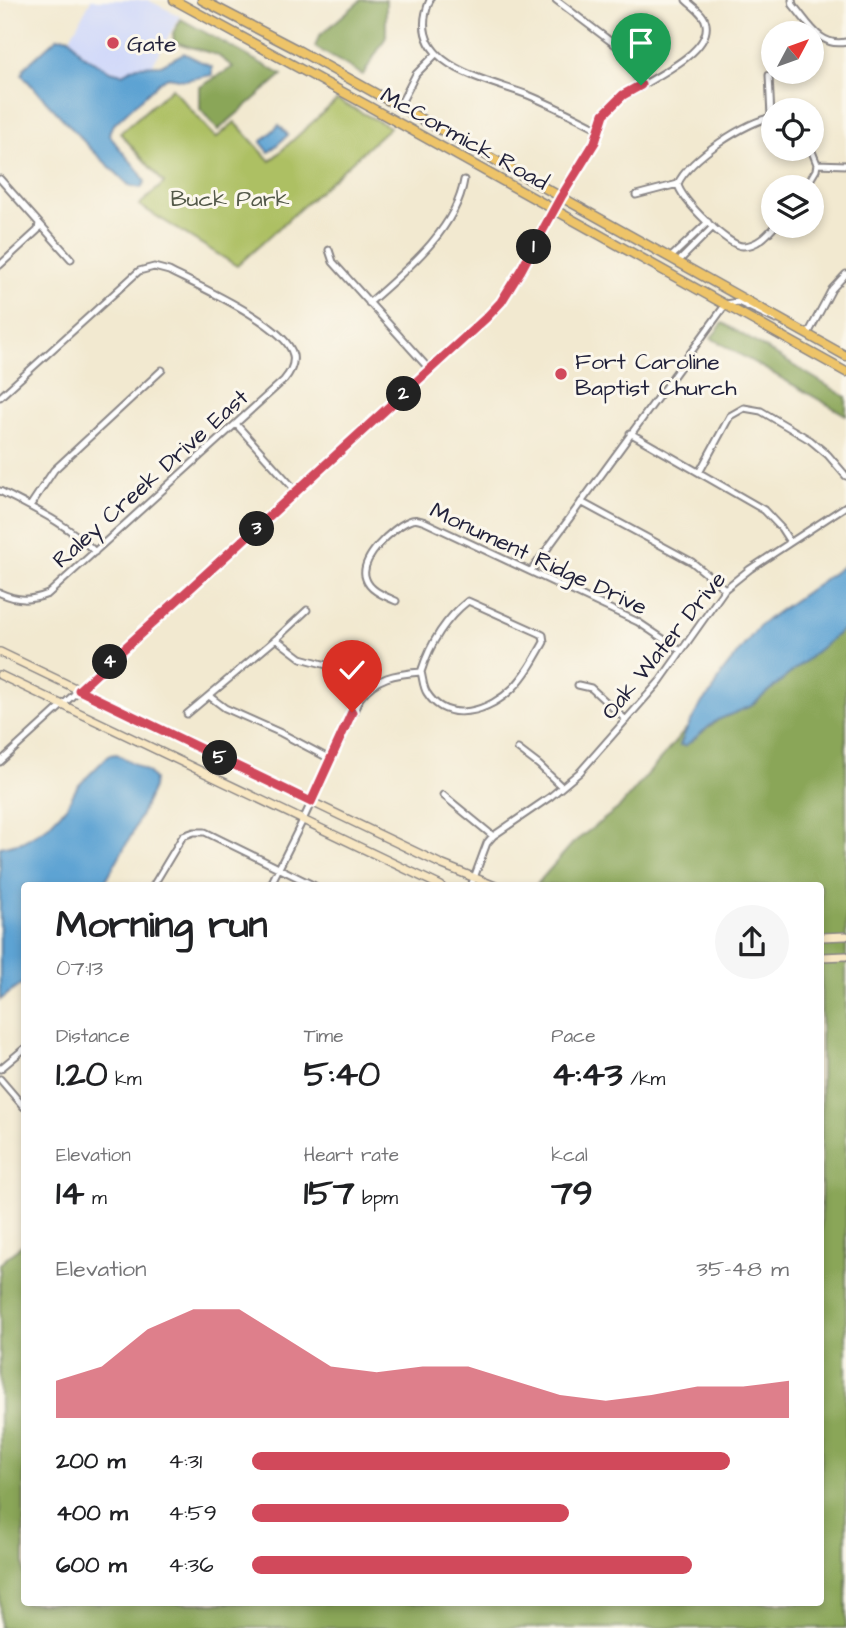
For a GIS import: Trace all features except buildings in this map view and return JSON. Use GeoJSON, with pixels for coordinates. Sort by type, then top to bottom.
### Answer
{"type":"FeatureCollection","features":[{"type":"Feature","properties":{"kind":"main road","name":"McCormick Road"},"geometry":{"type":"LineString","coordinates":[[174,0],[846,372]]}},
{"type":"Feature","properties":{"kind":"main road","name":"McCormick Road"},"geometry":{"type":"LineString","coordinates":[[202,0],[296,49],[846,356]]}},
{"type":"Feature","properties":{"kind":"main road"},"geometry":{"type":"LineString","coordinates":[[264,48],[285,52],[296,49]]}},
{"type":"Feature","properties":{"kind":"main road"},"geometry":{"type":"LineString","coordinates":[[0,652],[473,881]]}},
{"type":"Feature","properties":{"kind":"main road"},"geometry":{"type":"LineString","coordinates":[[0,675],[434,882]]}},
{"type":"Feature","properties":{"kind":"main road"},"geometry":{"type":"LineString","coordinates":[[824,937],[846,936]]}},
{"type":"Feature","properties":{"kind":"main road"},"geometry":{"type":"LineString","coordinates":[[824,957],[846,956]]}},
{"type":"Feature","properties":{"kind":"street"},"geometry":{"type":"LineString","coordinates":[[430,0],[426,27],[430,45],[436,54],[459,71],[558,107],[597,128]]}},
{"type":"Feature","properties":{"kind":"street"},"geometry":{"type":"LineString","coordinates":[[556,0],[622,50],[641,85]]}},
{"type":"Feature","properties":{"kind":"street"},"geometry":{"type":"LineString","coordinates":[[0,762],[501,302],[595,142],[597,128],[610,107],[641,85],[674,67],[697,47],[706,35],[704,17],[686,0]]}},
{"type":"Feature","properties":{"kind":"street"},"geometry":{"type":"LineString","coordinates":[[792,0],[793,5],[824,40],[832,44],[845,42]]}},
{"type":"Feature","properties":{"kind":"street"},"geometry":{"type":"LineString","coordinates":[[399,107],[422,65],[436,54]]}},
{"type":"Feature","properties":{"kind":"street"},"geometry":{"type":"LineString","coordinates":[[761,121],[747,126],[712,149],[682,174],[678,184],[680,193],[710,225],[733,244],[755,244],[762,238]]}},
{"type":"Feature","properties":{"kind":"street"},"geometry":{"type":"LineString","coordinates":[[813,175],[816,161]]}},
{"type":"Feature","properties":{"kind":"street"},"geometry":{"type":"LineString","coordinates":[[817,164],[846,165]]}},
{"type":"Feature","properties":{"kind":"street"},"geometry":{"type":"LineString","coordinates":[[0,179],[71,259]]}},
{"type":"Feature","properties":{"kind":"street"},"geometry":{"type":"LineString","coordinates":[[369,303],[430,245],[461,195],[464,180]]}},
{"type":"Feature","properties":{"kind":"street"},"geometry":{"type":"LineString","coordinates":[[636,195],[678,184]]}},
{"type":"Feature","properties":{"kind":"street"},"geometry":{"type":"LineString","coordinates":[[0,265],[38,230],[39,223]]}},
{"type":"Feature","properties":{"kind":"street"},"geometry":{"type":"LineString","coordinates":[[674,260],[710,225]]}},
{"type":"Feature","properties":{"kind":"street"},"geometry":{"type":"LineString","coordinates":[[329,250],[333,262],[430,370]]}},
{"type":"Feature","properties":{"kind":"street","name":"Raley Creek Drive East"},"geometry":{"type":"LineString","coordinates":[[0,397],[145,268],[154,267],[169,271],[265,323],[292,352],[292,368],[289,374],[48,594],[30,600],[12,598],[0,593]]}},
{"type":"Feature","properties":{"kind":"street"},"geometry":{"type":"LineString","coordinates":[[808,334],[832,289],[846,274]]}},
{"type":"Feature","properties":{"kind":"street"},"geometry":{"type":"LineString","coordinates":[[531,570],[726,304],[738,302],[768,318],[788,324]]}},
{"type":"Feature","properties":{"kind":"street"},"geometry":{"type":"LineString","coordinates":[[30,506],[54,470],[162,370]]}},
{"type":"Feature","properties":{"kind":"street"},"geometry":{"type":"LineString","coordinates":[[700,471],[730,416],[744,408],[761,411],[810,440],[828,455],[846,476]]}},
{"type":"Feature","properties":{"kind":"street"},"geometry":{"type":"LineString","coordinates":[[236,424],[297,492]]}},
{"type":"Feature","properties":{"kind":"street"},"geometry":{"type":"LineString","coordinates":[[630,433],[764,510],[790,542]]}},
{"type":"Feature","properties":{"kind":"street"},"geometry":{"type":"LineString","coordinates":[[0,491],[59,522],[95,552]]}},
{"type":"Feature","properties":{"kind":"street"},"geometry":{"type":"LineString","coordinates":[[581,502],[692,562],[725,589]]}},
{"type":"Feature","properties":{"kind":"street","name":"Oak Water Drive"},"geometry":{"type":"LineString","coordinates":[[473,881],[487,844],[493,836],[580,772],[660,681],[725,589],[750,569],[846,506]]}},
{"type":"Feature","properties":{"kind":"street","name":"Monument Ridge Drive"},"geometry":{"type":"LineString","coordinates":[[396,601],[370,587],[364,575],[364,567],[373,552],[395,530],[415,519],[531,570],[638,622],[681,651]]}},
{"type":"Feature","properties":{"kind":"street"},"geometry":{"type":"LineString","coordinates":[[468,601],[543,635],[544,642],[527,671],[513,688],[483,708],[470,712],[455,712],[439,705],[427,693],[421,672],[438,633],[468,601]]}},
{"type":"Feature","properties":{"kind":"street"},"geometry":{"type":"LineString","coordinates":[[187,714],[307,610]]}},
{"type":"Feature","properties":{"kind":"street"},"geometry":{"type":"LineString","coordinates":[[276,639],[301,658],[344,673],[366,691]]}},
{"type":"Feature","properties":{"kind":"street"},"geometry":{"type":"LineString","coordinates":[[272,882],[352,712],[366,691],[372,684],[390,676],[421,672]]}},
{"type":"Feature","properties":{"kind":"street"},"geometry":{"type":"LineString","coordinates":[[578,685],[591,688],[626,720]]}},
{"type":"Feature","properties":{"kind":"street"},"geometry":{"type":"LineString","coordinates":[[209,696],[225,708],[330,759]]}},
{"type":"Feature","properties":{"kind":"street"},"geometry":{"type":"LineString","coordinates":[[518,749],[540,765],[562,787]]}},
{"type":"Feature","properties":{"kind":"street"},"geometry":{"type":"LineString","coordinates":[[443,795],[493,836]]}},
{"type":"Feature","properties":{"kind":"street"},"geometry":{"type":"LineString","coordinates":[[155,882],[183,836],[194,832],[205,832],[307,882]]}},
{"type":"Feature","properties":{"kind":"street"},"geometry":{"type":"LineString","coordinates":[[0,1069],[21,1052]]}},
{"type":"Feature","properties":{"kind":"street"},"geometry":{"type":"LineString","coordinates":[[0,1079],[21,1104]]}},
{"type":"Feature","properties":{"kind":"shaded area"},"geometry":{"type":"Polygon","coordinates":[[[91,0],[148,0],[180,16],[152,65],[137,66],[122,74],[110,71],[81,54],[70,38],[91,0]]]}},
{"type":"Feature","properties":{"kind":"green space"},"geometry":{"type":"Polygon","coordinates":[[[361,0],[386,0],[386,37],[363,75],[315,47],[319,36],[361,0]]]}},
{"type":"Feature","properties":{"kind":"green space"},"geometry":{"type":"Polygon","coordinates":[[[181,19],[282,75],[218,130],[200,109],[200,87],[233,67],[217,55],[174,42],[173,33],[181,19]]]}},
{"type":"Feature","properties":{"kind":"green space","name":"Buck Park"},"geometry":{"type":"Polygon","coordinates":[[[172,88],[216,138],[235,122],[270,161],[337,100],[390,127],[237,266],[139,205],[164,183],[120,133],[172,88]]]}},
{"type":"Feature","properties":{"kind":"green space"},"geometry":{"type":"Polygon","coordinates":[[[723,323],[846,397],[846,415],[711,338],[723,323]]]}},
{"type":"Feature","properties":{"kind":"green space"},"geometry":{"type":"Polygon","coordinates":[[[846,627],[846,1628],[0,1628],[0,1264],[21,1246],[21,1606],[824,1606],[824,882],[539,882],[573,843],[620,807],[687,728],[681,745],[685,746],[718,720],[751,706],[846,627]]]}},
{"type":"Feature","properties":{"kind":"water"},"geometry":{"type":"Polygon","coordinates":[[[57,38],[70,38],[81,54],[110,71],[122,74],[137,66],[161,65],[184,53],[212,67],[212,75],[185,80],[168,77],[159,82],[112,126],[109,133],[113,140],[145,182],[141,188],[130,186],[90,148],[22,75],[24,68],[57,38]]]}},
{"type":"Feature","properties":{"kind":"water"},"geometry":{"type":"Polygon","coordinates":[[[279,125],[288,135],[269,152],[261,142],[279,125]]]}},
{"type":"Feature","properties":{"kind":"water"},"geometry":{"type":"Polygon","coordinates":[[[846,564],[846,627],[751,706],[717,720],[685,746],[680,745],[703,701],[761,624],[846,564]]]}},
{"type":"Feature","properties":{"kind":"water"},"geometry":{"type":"Polygon","coordinates":[[[117,754],[148,772],[154,779],[153,788],[132,834],[105,882],[21,882],[21,984],[0,1000],[0,847],[22,842],[46,828],[67,806],[77,787],[109,755],[117,754]]]}},
{"type":"Feature","properties":{"kind":"place","name":"Gate"},"geometry":{"type":"Point","coordinates":[113,43]}},
{"type":"Feature","properties":{"kind":"place","name":"Fort Caroline Baptist Church"},"geometry":{"type":"Point","coordinates":[561,374]}},
{"type":"Feature","properties":{"kind":"route"},"geometry":{"type":"LineString","coordinates":[[352,712],[311,802],[79,690],[501,302],[595,142],[597,128],[604,114],[623,95],[641,85]]}}]}
